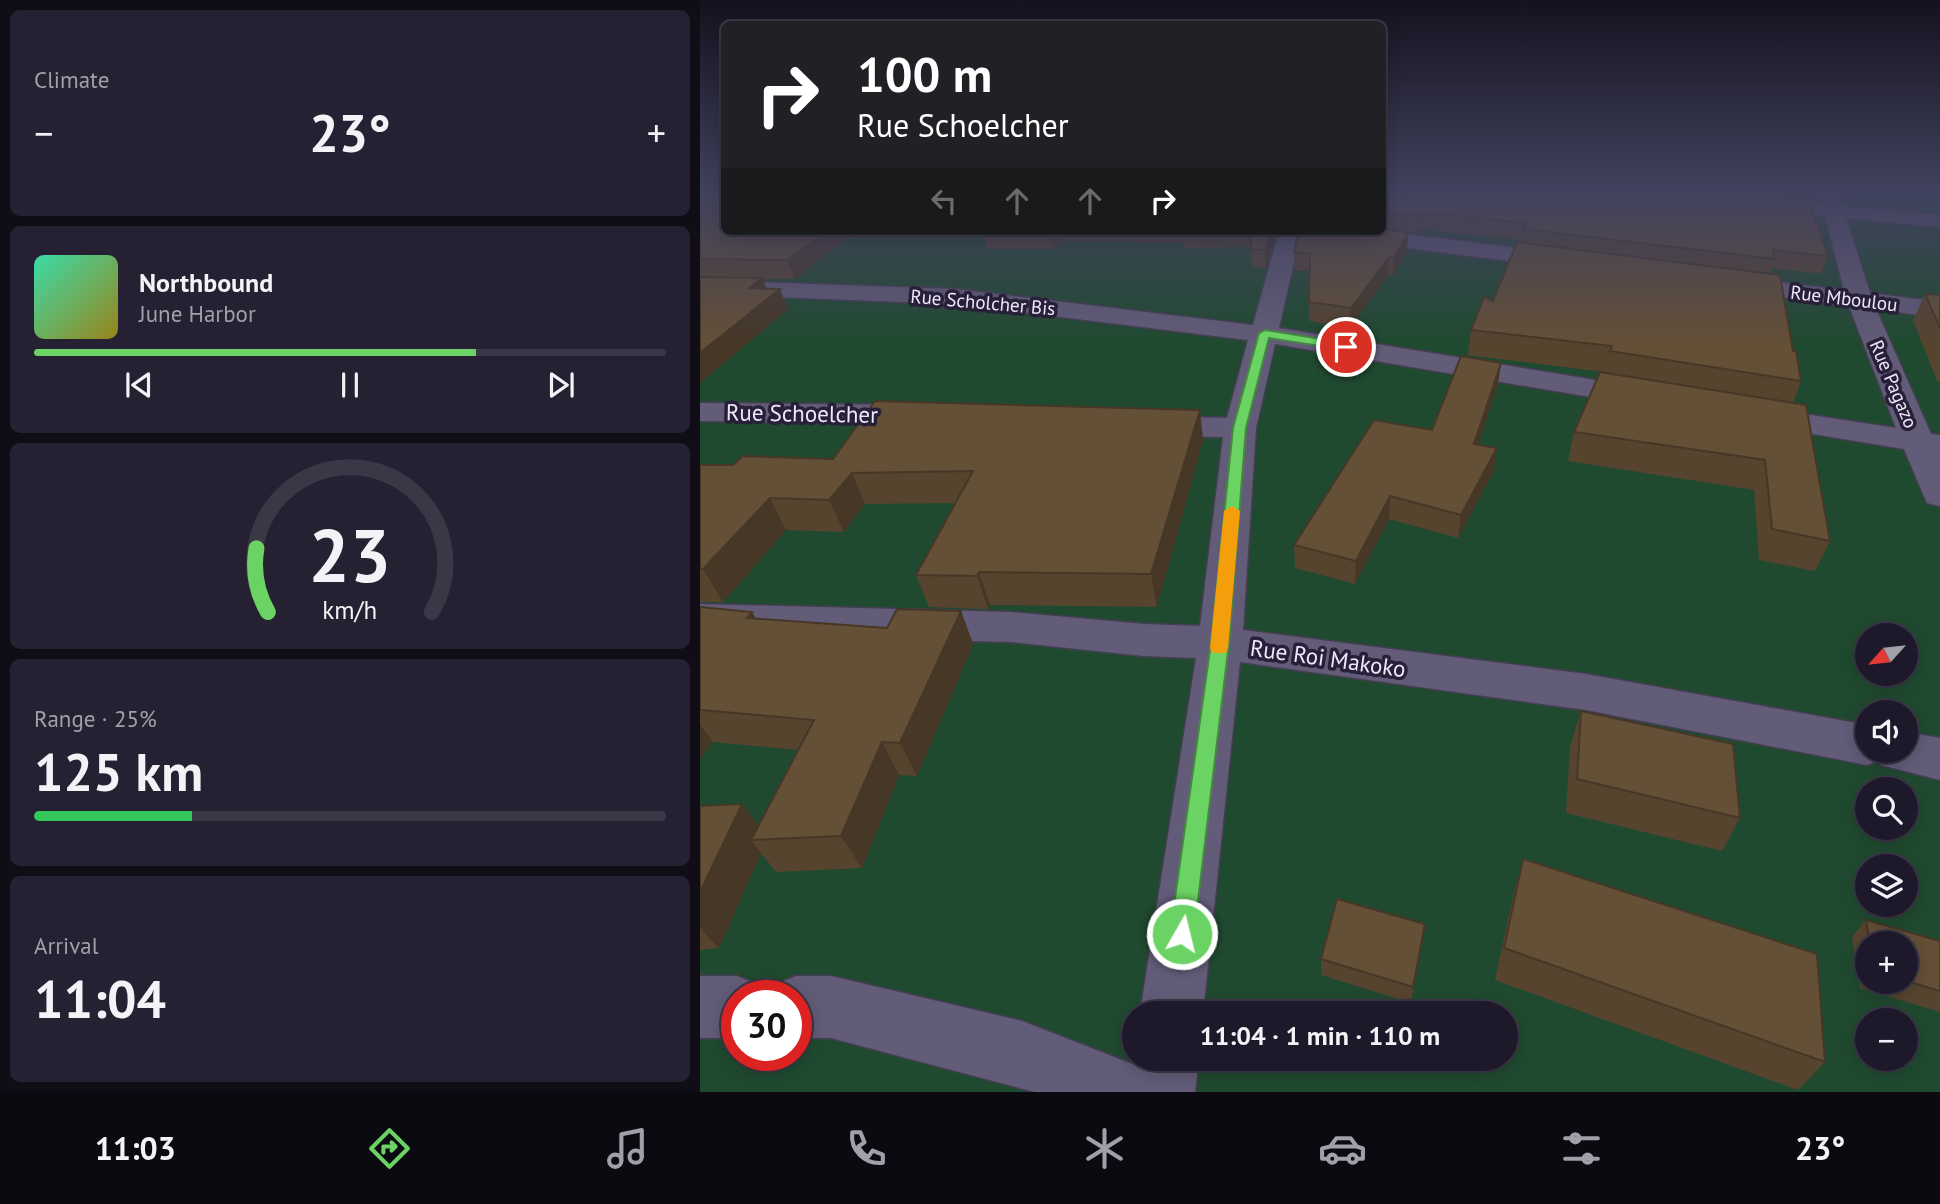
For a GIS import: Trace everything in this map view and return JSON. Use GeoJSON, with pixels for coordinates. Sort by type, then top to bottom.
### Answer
{"type":"FeatureCollection","features":[{"type":"Feature","properties":{"kind":"street"},"geometry":{"type":"LineString","coordinates":[[1173,1001],[1220,643],[1240,428],[1287,242]]}},
{"type":"Feature","properties":{"kind":"street"},"geometry":{"type":"LineString","coordinates":[[1415,242],[1582,264]]}},
{"type":"Feature","properties":{"kind":"street","name":"Rue Pagazo"},"geometry":{"type":"LineString","coordinates":[[1843,242],[1859,300],[1929,443],[1940,495]]}},
{"type":"Feature","properties":{"kind":"street","name":"Rue Mboulou"},"geometry":{"type":"LineString","coordinates":[[1707,280],[1940,310]]}},
{"type":"Feature","properties":{"kind":"street","name":"Rue Scholcher Bis"},"geometry":{"type":"LineString","coordinates":[[700,287],[809,289],[989,299],[1265,333]]}},
{"type":"Feature","properties":{"kind":"street"},"geometry":{"type":"LineString","coordinates":[[1265,333],[1673,401]]}},
{"type":"Feature","properties":{"kind":"street"},"geometry":{"type":"LineString","coordinates":[[1727,411],[1929,443]]}},
{"type":"Feature","properties":{"kind":"street","name":"Rue Schoelcher"},"geometry":{"type":"LineString","coordinates":[[700,412],[951,416]]}},
{"type":"Feature","properties":{"kind":"street"},"geometry":{"type":"LineString","coordinates":[[1123,426],[1240,428]]}},
{"type":"Feature","properties":{"kind":"street","name":"Rue Roi Makoko"},"geometry":{"type":"LineString","coordinates":[[700,619],[1011,627],[1144,640],[1220,643],[1586,692],[1855,743]]}},
{"type":"Feature","properties":{"kind":"street"},"geometry":{"type":"LineString","coordinates":[[1918,755],[1940,759]]}},
{"type":"Feature","properties":{"kind":"street"},"geometry":{"type":"LineString","coordinates":[[700,1007],[721,1007]]}},
{"type":"Feature","properties":{"kind":"street"},"geometry":{"type":"LineString","coordinates":[[812,1007],[831,1007],[1022,1054],[1118,1092]]}},
{"type":"Feature","properties":{"kind":"street"},"geometry":{"type":"LineString","coordinates":[[1161,1092],[1164,1071]]}},
{"type":"Feature","properties":{"kind":"green space"},"geometry":{"type":"Polygon","coordinates":[[[700,242],[1940,242],[1940,1092],[700,1092],[700,242]]]}},
{"type":"Feature","properties":{"kind":"building"},"geometry":{"type":"Polygon","coordinates":[[[700,242],[812,242],[787,260],[700,259],[700,242]]]}},
{"type":"Feature","properties":{"kind":"building"},"geometry":{"type":"Polygon","coordinates":[[[1251,242],[1268,242],[1265,250],[1251,249],[1251,242]]]}},
{"type":"Feature","properties":{"kind":"building"},"geometry":{"type":"Polygon","coordinates":[[[1296,242],[1403,242],[1394,257],[1389,257],[1351,308],[1309,302],[1310,253],[1294,252],[1296,242]]]}},
{"type":"Feature","properties":{"kind":"building"},"geometry":{"type":"Polygon","coordinates":[[[1517,242],[1780,275],[1801,381],[1610,351],[1612,346],[1471,330],[1484,297],[1493,301],[1517,242]]]}},
{"type":"Feature","properties":{"kind":"building"},"geometry":{"type":"Polygon","coordinates":[[[1632,242],[1823,242],[1828,256],[1773,250],[1775,259],[1632,242]]]}},
{"type":"Feature","properties":{"kind":"building"},"geometry":{"type":"Polygon","coordinates":[[[700,277],[762,278],[749,288],[780,289],[700,353],[700,277]]]}},
{"type":"Feature","properties":{"kind":"building"},"geometry":{"type":"Polygon","coordinates":[[[1925,294],[1940,295],[1940,328],[1925,294]]]}},
{"type":"Feature","properties":{"kind":"building"},"geometry":{"type":"Polygon","coordinates":[[[1461,356],[1501,363],[1474,444],[1497,448],[1461,515],[1390,496],[1356,561],[1294,545],[1374,420],[1432,430],[1461,356]]]}},
{"type":"Feature","properties":{"kind":"building"},"geometry":{"type":"Polygon","coordinates":[[[1600,372],[1806,405],[1830,541],[1772,529],[1765,460],[1574,432],[1600,372]]]}},
{"type":"Feature","properties":{"kind":"building"},"geometry":{"type":"Polygon","coordinates":[[[875,401],[1200,410],[1151,574],[979,572],[977,576],[916,575],[973,471],[852,473],[829,500],[770,498],[703,569],[700,569],[700,465],[733,465],[743,456],[833,459],[875,401]]]}},
{"type":"Feature","properties":{"kind":"building"},"geometry":{"type":"Polygon","coordinates":[[[700,607],[752,612],[747,618],[887,628],[897,609],[961,611],[900,743],[882,742],[841,836],[751,840],[814,720],[700,710],[700,607]]]}},
{"type":"Feature","properties":{"kind":"building"},"geometry":{"type":"Polygon","coordinates":[[[1581,711],[1733,744],[1740,818],[1577,779],[1581,711]]]}},
{"type":"Feature","properties":{"kind":"building"},"geometry":{"type":"Polygon","coordinates":[[[742,804],[700,892],[700,806],[742,804]]]}},
{"type":"Feature","properties":{"kind":"building"},"geometry":{"type":"Polygon","coordinates":[[[1523,859],[1817,954],[1825,1062],[1504,948],[1523,859]]]}},
{"type":"Feature","properties":{"kind":"building"},"geometry":{"type":"Polygon","coordinates":[[[1337,899],[1425,924],[1413,987],[1321,959],[1337,899]]]}},
{"type":"Feature","properties":{"kind":"building"},"geometry":{"type":"Polygon","coordinates":[[[1866,920],[1905,931],[1868,931],[1866,920]]]}},
{"type":"Feature","properties":{"kind":"building"},"geometry":{"type":"Polygon","coordinates":[[[1918,935],[1940,941],[1940,991],[1918,985],[1918,935]]]}},
{"type":"Feature","properties":{"kind":"slow traffic"},"geometry":{"type":"LineString","coordinates":[[1219,648],[1232,511]]}},
{"type":"Feature","properties":{"kind":"route"},"geometry":{"type":"LineString","coordinates":[[1182,934],[1220,643],[1240,428],[1265,333],[1346,347]]}}]}
